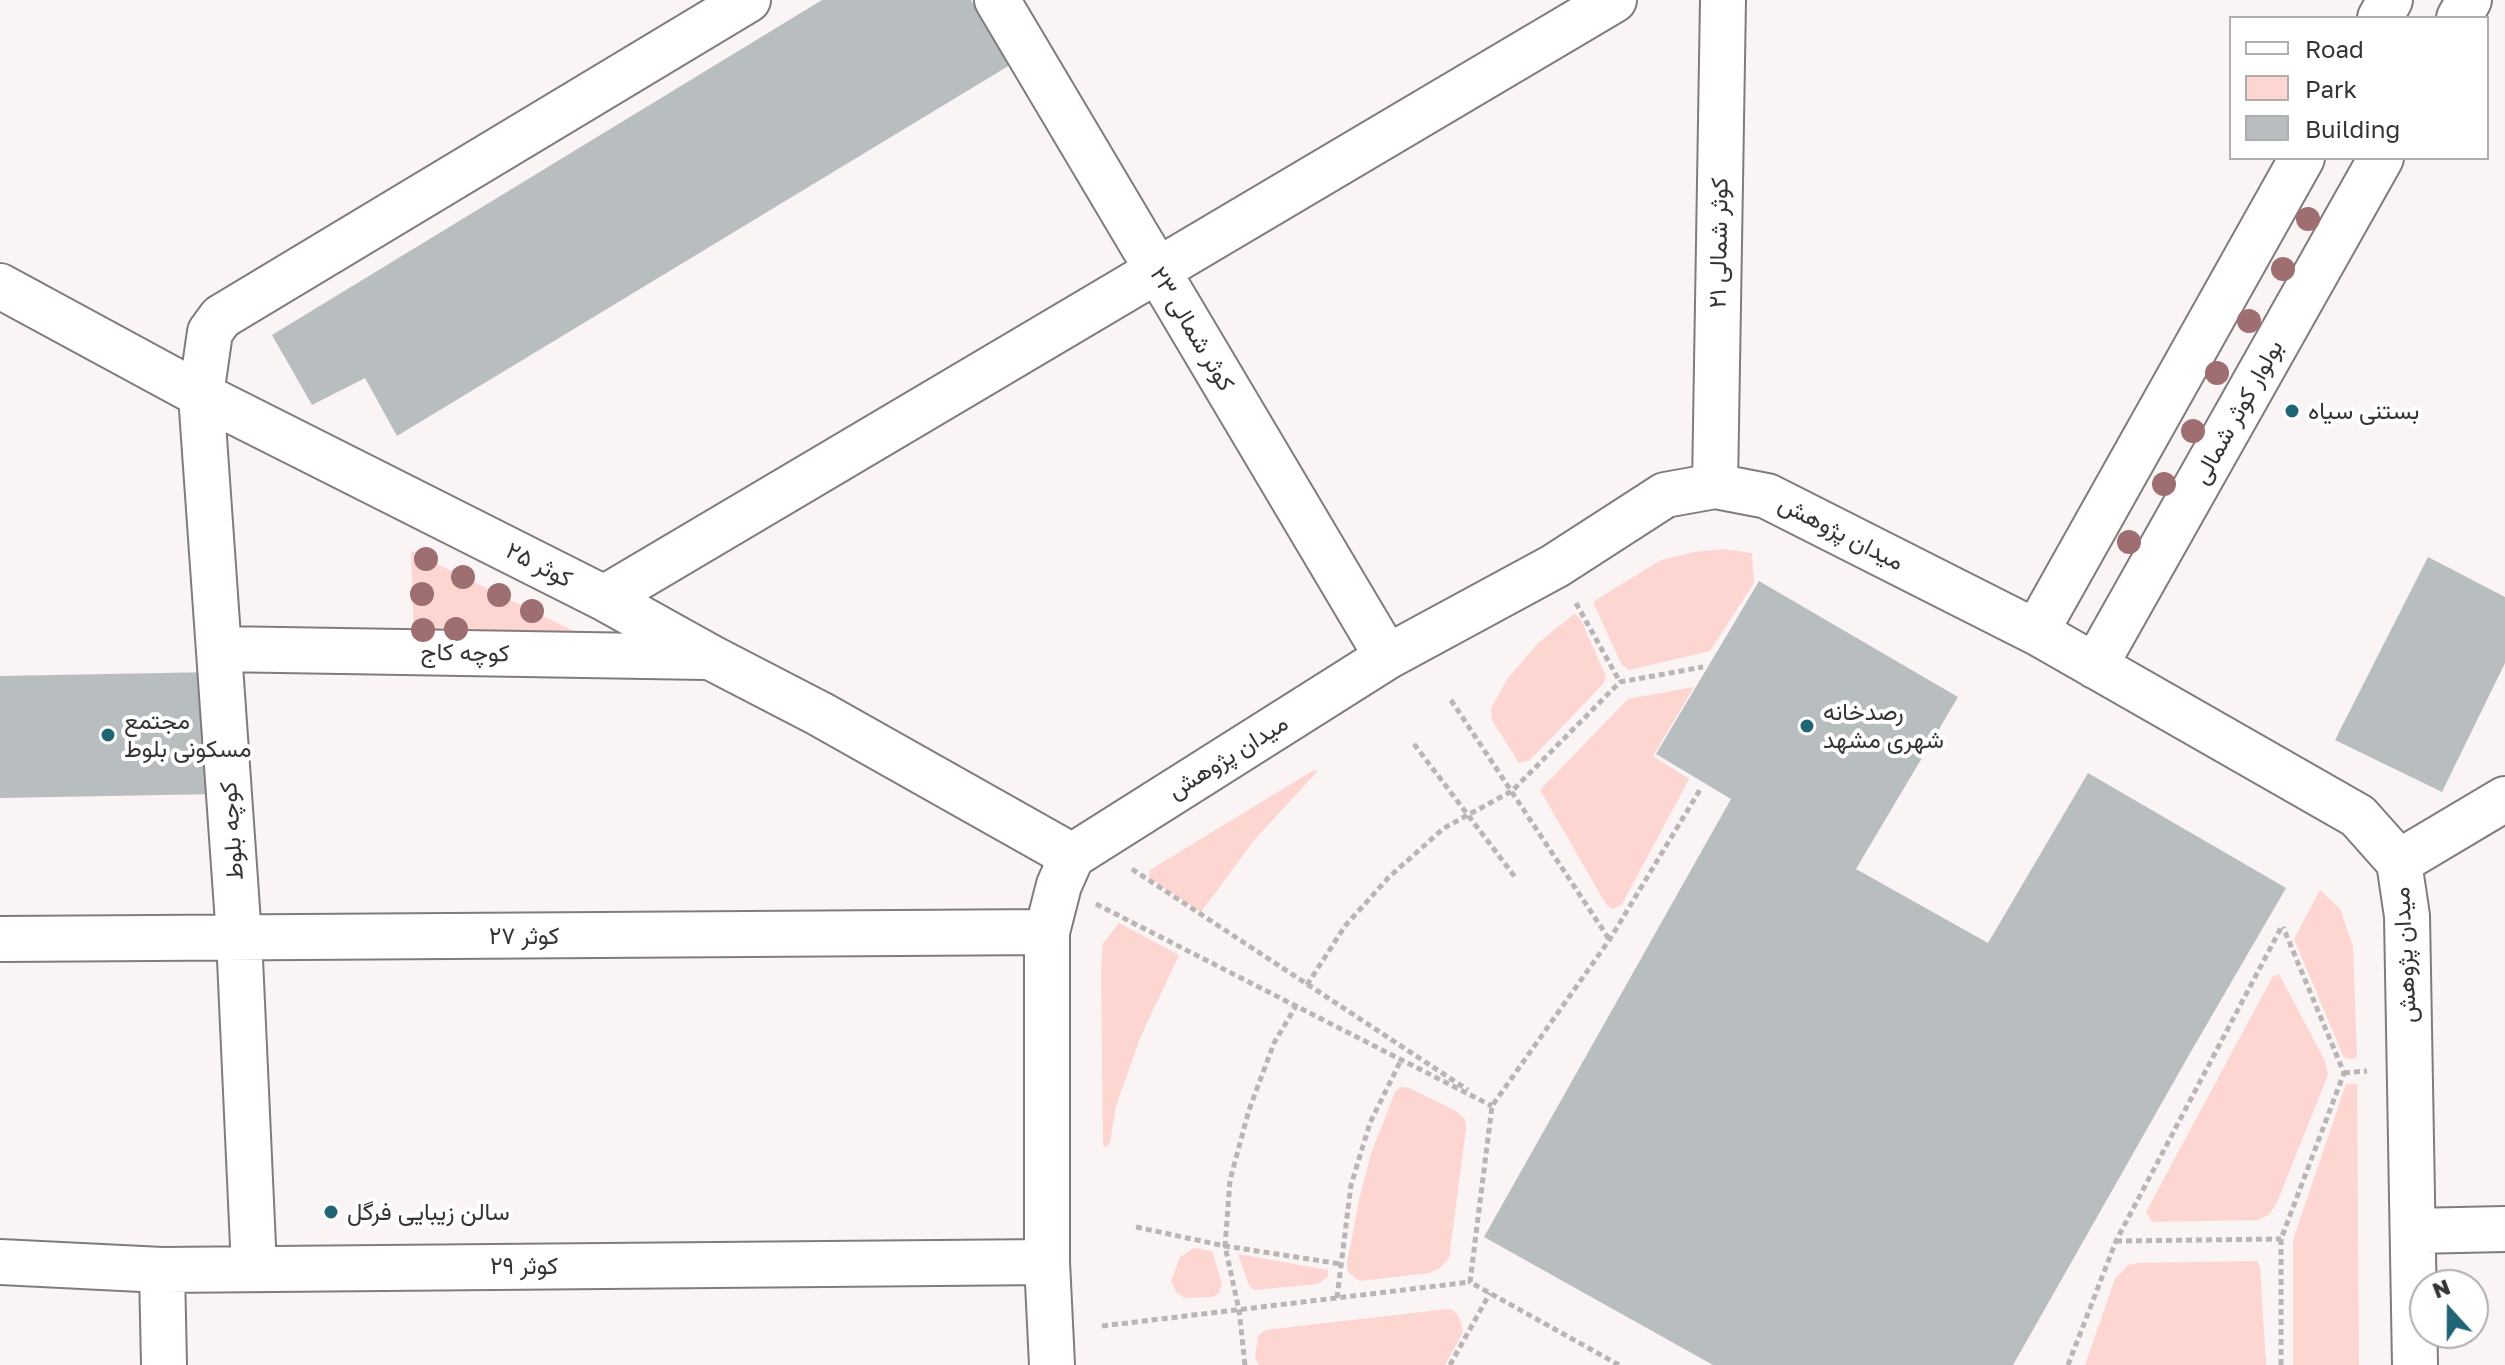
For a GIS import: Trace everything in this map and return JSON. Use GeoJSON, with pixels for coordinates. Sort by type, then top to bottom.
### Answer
{"type":"FeatureCollection","features":[{"type":"Feature","properties":{"kind":"street","name":"کوچه بلوط"},"geometry":{"type":"LineString","coordinates":[[254,1268],[239,937],[201,395],[210,332],[221,317],[748,0]]}},
{"type":"Feature","properties":{"kind":"street"},"geometry":{"type":"LineString","coordinates":[[604,598],[1614,0]]}},
{"type":"Feature","properties":{"kind":"street","name":"کوثر شمالی ۲۱"},"geometry":{"type":"LineString","coordinates":[[1715,486],[1723,0]]}},
{"type":"Feature","properties":{"kind":"street","name":"کوثر شمالی ۲۳"},"geometry":{"type":"LineString","coordinates":[[1001,1],[1387,657]]}},
{"type":"Feature","properties":{"kind":"street"},"geometry":{"type":"LineString","coordinates":[[2036,632],[2301,160]]}},
{"type":"Feature","properties":{"kind":"street","name":"بولوار کوثر شمالی"},"geometry":{"type":"LineString","coordinates":[[2095,666],[2380,160]]}},
{"type":"Feature","properties":{"kind":"street","name":"کوثر ۲۵"},"geometry":{"type":"LineString","coordinates":[[0,286],[201,395],[604,598],[820,714],[1074,861]]}},
{"type":"Feature","properties":{"kind":"street","name":"میدان پژوهش"},"geometry":{"type":"LineString","coordinates":[[1074,861],[1387,657],[1555,566],[1665,495],[1715,486],[1767,496],[2036,632],[2358,816],[2399,862],[2407,916],[2415,1365]]}},
{"type":"Feature","properties":{"kind":"street","name":"کوچه کاج"},"geometry":{"type":"LineString","coordinates":[[220,649],[710,657]]}},
{"type":"Feature","properties":{"kind":"street"},"geometry":{"type":"LineString","coordinates":[[2399,862],[2505,799]]}},
{"type":"Feature","properties":{"kind":"street"},"geometry":{"type":"LineString","coordinates":[[1052,1365],[1047,1262],[1047,932],[1074,861]]}},
{"type":"Feature","properties":{"kind":"street","name":"کوثر ۲۷"},"geometry":{"type":"LineString","coordinates":[[2,939],[1047,932]]}},
{"type":"Feature","properties":{"kind":"street"},"geometry":{"type":"LineString","coordinates":[[2413,1231],[2505,1229]]}},
{"type":"Feature","properties":{"kind":"street","name":"کوثر ۲۹"},"geometry":{"type":"LineString","coordinates":[[0,1262],[162,1270],[1047,1262]]}},
{"type":"Feature","properties":{"kind":"street"},"geometry":{"type":"LineString","coordinates":[[162,1270],[164,1365]]}},
{"type":"Feature","properties":{"kind":"path"},"geometry":{"type":"LineString","coordinates":[[1555,566],[1620,682]]}},
{"type":"Feature","properties":{"kind":"path"},"geometry":{"type":"LineString","coordinates":[[1307,985],[1345,926],[1389,877],[1444,828],[1512,791],[1620,682],[1703,667]]}},
{"type":"Feature","properties":{"kind":"path"},"geometry":{"type":"LineString","coordinates":[[1451,700],[1610,939]]}},
{"type":"Feature","properties":{"kind":"path"},"geometry":{"type":"LineString","coordinates":[[1414,744],[1515,877]]}},
{"type":"Feature","properties":{"kind":"path"},"geometry":{"type":"LineString","coordinates":[[1470,1282],[1492,1106],[1610,939],[1701,788]]}},
{"type":"Feature","properties":{"kind":"path"},"geometry":{"type":"LineString","coordinates":[[1074,861],[1307,985],[1492,1106]]}},
{"type":"Feature","properties":{"kind":"path"},"geometry":{"type":"LineString","coordinates":[[1074,861],[1296,1006],[1492,1106]]}},
{"type":"Feature","properties":{"kind":"path"},"geometry":{"type":"LineString","coordinates":[[2068,1365],[2116,1241],[2282,926],[2344,1073],[2281,1239],[2281,1365]]}},
{"type":"Feature","properties":{"kind":"path"},"geometry":{"type":"LineString","coordinates":[[1245,1365],[1239,1310],[1225,1246],[1230,1180],[1249,1110],[1274,1043],[1296,1006]]}},
{"type":"Feature","properties":{"kind":"path"},"geometry":{"type":"LineString","coordinates":[[1337,1298],[1351,1185],[1370,1123],[1401,1060]]}},
{"type":"Feature","properties":{"kind":"path"},"geometry":{"type":"LineString","coordinates":[[1136,1227],[1225,1246],[1341,1264]]}},
{"type":"Feature","properties":{"kind":"path"},"geometry":{"type":"LineString","coordinates":[[2116,1241],[2281,1239]]}},
{"type":"Feature","properties":{"kind":"path"},"geometry":{"type":"LineString","coordinates":[[1102,1326],[1470,1282],[1619,1365]]}},
{"type":"Feature","properties":{"kind":"path"},"geometry":{"type":"LineString","coordinates":[[1450,1365],[1490,1293]]}},
{"type":"Feature","properties":{"kind":"green space"},"geometry":{"type":"Polygon","coordinates":[[[1723,549],[1752,553],[1754,583],[1710,651],[1629,670],[1622,665],[1593,602],[1661,560],[1723,549]]]}},
{"type":"Feature","properties":{"kind":"green space"},"geometry":{"type":"Polygon","coordinates":[[[411,551],[598,643],[414,636],[411,551]]]}},
{"type":"Feature","properties":{"kind":"green space"},"geometry":{"type":"Polygon","coordinates":[[[1574,614],[1580,618],[1606,677],[1603,684],[1530,760],[1519,763],[1492,720],[1491,708],[1508,678],[1538,643],[1574,614]]]}},
{"type":"Feature","properties":{"kind":"green space"},"geometry":{"type":"Polygon","coordinates":[[[1694,687],[1653,756],[1689,779],[1622,904],[1613,909],[1606,904],[1540,790],[1628,699],[1694,687]]]}},
{"type":"Feature","properties":{"kind":"green space"},"geometry":{"type":"Polygon","coordinates":[[[1314,770],[1317,772],[1255,839],[1201,912],[1149,878],[1150,870],[1314,770]]]}},
{"type":"Feature","properties":{"kind":"green space"},"geometry":{"type":"Polygon","coordinates":[[[2320,890],[2340,909],[2353,946],[2357,1057],[2352,1059],[2344,1058],[2294,939],[2320,890]]]}},
{"type":"Feature","properties":{"kind":"green space"},"geometry":{"type":"Polygon","coordinates":[[[1119,923],[1179,955],[1140,1038],[1116,1106],[1110,1143],[1106,1147],[1103,1145],[1101,967],[1103,944],[1119,923]]]}},
{"type":"Feature","properties":{"kind":"green space"},"geometry":{"type":"Polygon","coordinates":[[[2279,974],[2325,1061],[2328,1075],[2277,1202],[2269,1215],[2257,1220],[2152,1222],[2146,1212],[2273,976],[2279,974]]]}},
{"type":"Feature","properties":{"kind":"green space"},"geometry":{"type":"Polygon","coordinates":[[[2346,1084],[2357,1084],[2359,1365],[2293,1365],[2293,1240],[2346,1084]]]}},
{"type":"Feature","properties":{"kind":"green space"},"geometry":{"type":"Polygon","coordinates":[[[1401,1087],[1456,1111],[1465,1119],[1449,1258],[1440,1268],[1429,1273],[1359,1281],[1348,1272],[1347,1263],[1359,1200],[1371,1154],[1395,1092],[1401,1087]]]}},
{"type":"Feature","properties":{"kind":"green space"},"geometry":{"type":"Polygon","coordinates":[[[1194,1248],[1212,1251],[1222,1283],[1219,1293],[1212,1297],[1185,1298],[1176,1292],[1171,1281],[1180,1257],[1194,1248]]]}},
{"type":"Feature","properties":{"kind":"green space"},"geometry":{"type":"Polygon","coordinates":[[[1238,1254],[1328,1270],[1328,1276],[1318,1284],[1254,1290],[1249,1285],[1238,1254]]]}},
{"type":"Feature","properties":{"kind":"green space"},"geometry":{"type":"Polygon","coordinates":[[[2257,1261],[2260,1267],[2266,1365],[2085,1365],[2115,1279],[2128,1265],[2257,1261]]]}},
{"type":"Feature","properties":{"kind":"green space"},"geometry":{"type":"Polygon","coordinates":[[[1448,1309],[1459,1317],[1463,1332],[1445,1365],[1259,1365],[1255,1358],[1258,1336],[1265,1330],[1448,1309]]]}},
{"type":"Feature","properties":{"kind":"building"},"geometry":{"type":"Polygon","coordinates":[[[822,0],[971,0],[1010,65],[397,436],[365,378],[312,405],[272,335],[822,0]]]}},
{"type":"Feature","properties":{"kind":"building"},"geometry":{"type":"Polygon","coordinates":[[[2428,557],[2505,597],[2505,663],[2442,792],[2335,740],[2428,557]]]}},
{"type":"Feature","properties":{"kind":"building"},"geometry":{"type":"Polygon","coordinates":[[[1759,581],[1958,697],[1856,869],[1988,943],[2088,773],[2286,888],[2013,1365],[1713,1365],[1484,1237],[1731,799],[1656,754],[1759,581]]]}},
{"type":"Feature","properties":{"kind":"building","name":"مجتمع مسکونی بلوط"},"geometry":{"type":"Polygon","coordinates":[[[216,672],[217,794],[0,798],[0,676],[216,672]]]}},
{"type":"Feature","properties":{"kind":"place","name":"بستنی سیاه"},"geometry":{"type":"Point","coordinates":[2292,411]}},
{"type":"Feature","properties":{"kind":"place","name":"رصدخانه شهری مشهد"},"geometry":{"type":"Point","coordinates":[1807,726]}},
{"type":"Feature","properties":{"kind":"place","name":"مجتمع مسکونی بلوط"},"geometry":{"type":"Point","coordinates":[108,735]}},
{"type":"Feature","properties":{"kind":"place","name":"سالن زیبایی فرگل"},"geometry":{"type":"Point","coordinates":[331,1212]}}]}
